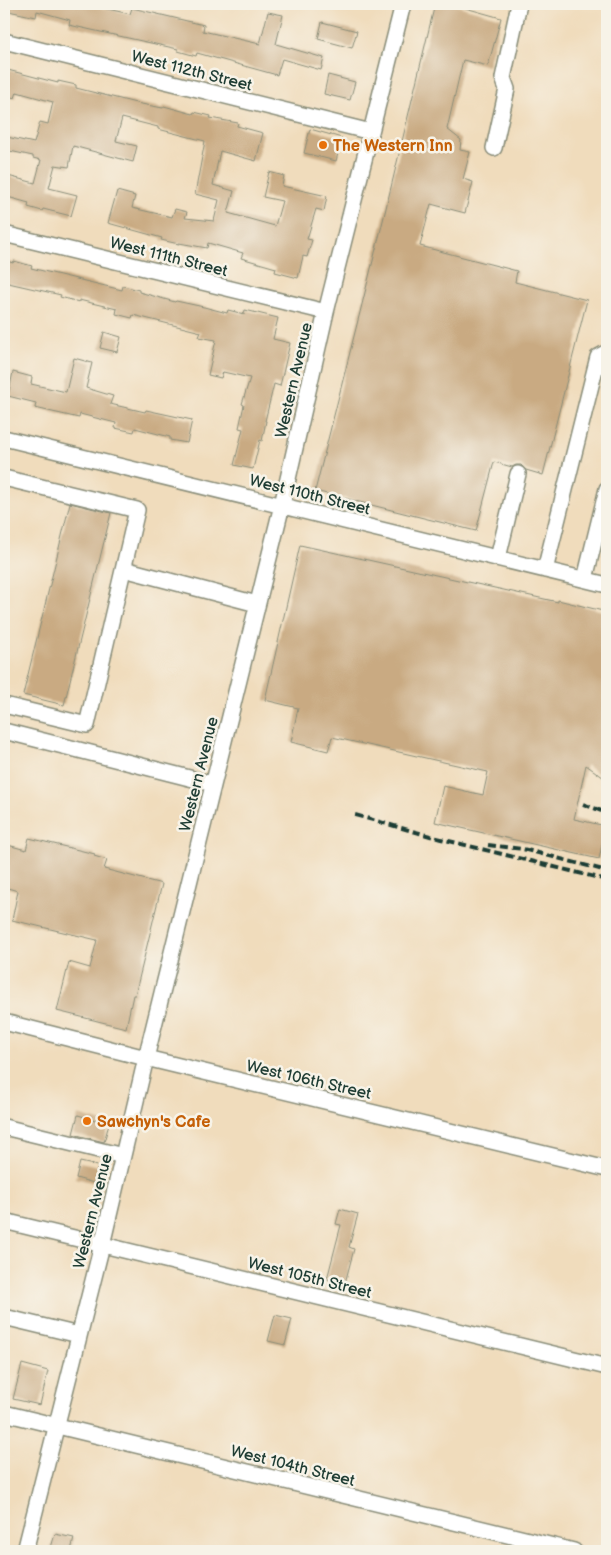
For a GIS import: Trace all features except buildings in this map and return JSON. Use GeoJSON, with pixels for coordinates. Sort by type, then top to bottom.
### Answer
{"type":"FeatureCollection","features":[{"type":"Feature","properties":{"kind":"street","name":"Western Avenue"},"geometry":{"type":"LineString","coordinates":[[25,1551],[102,1245],[282,505],[326,312],[403,4]]}},
{"type":"Feature","properties":{"kind":"street"},"geometry":{"type":"LineString","coordinates":[[494,148],[507,88],[503,78],[519,4]]}},
{"type":"Feature","properties":{"kind":"street","name":"West 112th Street"},"geometry":{"type":"LineString","coordinates":[[4,41],[371,132]]}},
{"type":"Feature","properties":{"kind":"street","name":"West 111th Street"},"geometry":{"type":"LineString","coordinates":[[4,234],[326,312]]}},
{"type":"Feature","properties":{"kind":"street"},"geometry":{"type":"LineString","coordinates":[[545,570],[598,357],[607,352]]}},
{"type":"Feature","properties":{"kind":"street","name":"West 110th Street"},"geometry":{"type":"LineString","coordinates":[[4,438],[607,585]]}},
{"type":"Feature","properties":{"kind":"street"},"geometry":{"type":"LineString","coordinates":[[498,558],[518,474]]}},
{"type":"Feature","properties":{"kind":"street"},"geometry":{"type":"LineString","coordinates":[[4,478],[136,510],[87,725],[4,705]]}},
{"type":"Feature","properties":{"kind":"street"},"geometry":{"type":"LineString","coordinates":[[585,579],[607,489]]}},
{"type":"Feature","properties":{"kind":"street"},"geometry":{"type":"LineString","coordinates":[[124,569],[257,604]]}},
{"type":"Feature","properties":{"kind":"street"},"geometry":{"type":"LineString","coordinates":[[4,731],[213,784]]}},
{"type":"Feature","properties":{"kind":"street","name":"West 106th Street"},"geometry":{"type":"LineString","coordinates":[[4,1022],[607,1169]]}},
{"type":"Feature","properties":{"kind":"street"},"geometry":{"type":"LineString","coordinates":[[4,1127],[123,1156]]}},
{"type":"Feature","properties":{"kind":"street","name":"West 105th Street"},"geometry":{"type":"LineString","coordinates":[[4,1221],[607,1367]]}},
{"type":"Feature","properties":{"kind":"street"},"geometry":{"type":"LineString","coordinates":[[4,1317],[79,1335]]}},
{"type":"Feature","properties":{"kind":"street","name":"West 104th Street"},"geometry":{"type":"LineString","coordinates":[[4,1413],[574,1551]]}},
{"type":"Feature","properties":{"kind":"railway"},"geometry":{"type":"LineString","coordinates":[[583,804],[607,813]]}},
{"type":"Feature","properties":{"kind":"railway"},"geometry":{"type":"LineString","coordinates":[[355,815],[441,839],[607,880]]}},
{"type":"Feature","properties":{"kind":"railway"},"geometry":{"type":"LineString","coordinates":[[488,845],[523,849],[607,871]]}},
{"type":"Feature","properties":{"kind":"place","name":"The Western Inn"},"geometry":{"type":"Point","coordinates":[323,145]}},
{"type":"Feature","properties":{"kind":"place","name":"Sawchyn's Cafe"},"geometry":{"type":"Point","coordinates":[87,1121]}}]}
